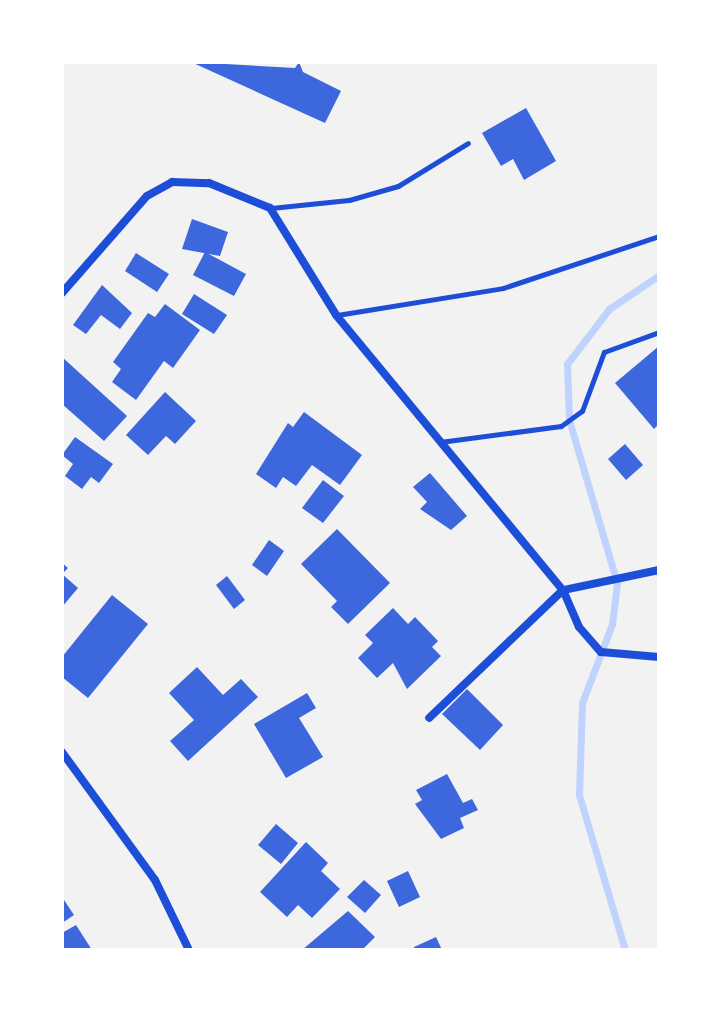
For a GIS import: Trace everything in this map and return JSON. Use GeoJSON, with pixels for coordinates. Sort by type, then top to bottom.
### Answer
{"type":"FeatureCollection","features":[{"type":"Feature","properties":{"kind":"street"},"geometry":{"type":"LineString","coordinates":[[62,293],[147,196],[172,182],[209,183],[270,208],[336,315],[563,590],[579,627],[601,652],[659,657]]}},
{"type":"Feature","properties":{"kind":"street"},"geometry":{"type":"LineString","coordinates":[[429,718],[563,590],[659,570]]}},
{"type":"Feature","properties":{"kind":"street"},"geometry":{"type":"LineString","coordinates":[[62,752],[155,880],[189,950]]}},
{"type":"Feature","properties":{"kind":"lane"},"geometry":{"type":"LineString","coordinates":[[270,208],[349,200],[398,186],[468,143]]}},
{"type":"Feature","properties":{"kind":"lane"},"geometry":{"type":"LineString","coordinates":[[336,315],[503,288],[659,236]]}},
{"type":"Feature","properties":{"kind":"lane"},"geometry":{"type":"LineString","coordinates":[[440,442],[561,426],[582,411],[604,352],[659,332]]}},
{"type":"Feature","properties":{"kind":"building"},"geometry":{"type":"Polygon","coordinates":[[[191,62],[295,68],[299,62],[303,72],[341,91],[325,123],[191,62]]]}},
{"type":"Feature","properties":{"kind":"building"},"geometry":{"type":"Polygon","coordinates":[[[526,108],[556,161],[524,180],[513,159],[501,166],[482,133],[526,108]]]}},
{"type":"Feature","properties":{"kind":"building"},"geometry":{"type":"Polygon","coordinates":[[[192,219],[228,232],[220,256],[182,249],[192,219]]]}},
{"type":"Feature","properties":{"kind":"building"},"geometry":{"type":"Polygon","coordinates":[[[205,252],[246,274],[234,296],[193,275],[205,252]]]}},
{"type":"Feature","properties":{"kind":"building"},"geometry":{"type":"Polygon","coordinates":[[[136,253],[169,274],[157,292],[125,271],[136,253]]]}},
{"type":"Feature","properties":{"kind":"building"},"geometry":{"type":"Polygon","coordinates":[[[102,285],[132,313],[120,329],[101,315],[86,334],[73,325],[102,285]]]}},
{"type":"Feature","properties":{"kind":"building"},"geometry":{"type":"Polygon","coordinates":[[[194,294],[227,315],[214,334],[182,314],[194,294]]]}},
{"type":"Feature","properties":{"kind":"building"},"geometry":{"type":"Polygon","coordinates":[[[165,304],[200,330],[173,368],[164,361],[136,400],[112,382],[121,369],[113,362],[148,313],[155,317],[165,304]]]}},
{"type":"Feature","properties":{"kind":"building"},"geometry":{"type":"Polygon","coordinates":[[[659,346],[659,424],[654,429],[615,383],[659,346]]]}},
{"type":"Feature","properties":{"kind":"building"},"geometry":{"type":"Polygon","coordinates":[[[62,357],[127,416],[104,441],[62,404],[62,357]]]}},
{"type":"Feature","properties":{"kind":"building"},"geometry":{"type":"Polygon","coordinates":[[[165,392],[196,421],[175,444],[166,436],[148,455],[126,435],[165,392]]]}},
{"type":"Feature","properties":{"kind":"building"},"geometry":{"type":"Polygon","coordinates":[[[304,412],[362,455],[340,485],[312,465],[296,486],[283,477],[276,488],[256,474],[288,423],[293,427],[304,412]]]}},
{"type":"Feature","properties":{"kind":"building"},"geometry":{"type":"Polygon","coordinates":[[[75,437],[113,464],[99,483],[91,477],[82,489],[65,476],[73,464],[62,455],[75,437]]]}},
{"type":"Feature","properties":{"kind":"building"},"geometry":{"type":"Polygon","coordinates":[[[625,444],[643,465],[626,480],[608,459],[625,444]]]}},
{"type":"Feature","properties":{"kind":"building"},"geometry":{"type":"Polygon","coordinates":[[[430,473],[467,516],[451,530],[420,509],[427,502],[413,487],[430,473]]]}},
{"type":"Feature","properties":{"kind":"building"},"geometry":{"type":"Polygon","coordinates":[[[323,480],[344,496],[323,523],[302,508],[323,480]]]}},
{"type":"Feature","properties":{"kind":"building"},"geometry":{"type":"Polygon","coordinates":[[[337,529],[390,583],[348,624],[331,607],[337,601],[301,564],[337,529]]]}},
{"type":"Feature","properties":{"kind":"building"},"geometry":{"type":"Polygon","coordinates":[[[269,540],[284,551],[267,576],[252,565],[269,540]]]}},
{"type":"Feature","properties":{"kind":"building"},"geometry":{"type":"Polygon","coordinates":[[[62,574],[78,588],[62,607],[62,574]]]}},
{"type":"Feature","properties":{"kind":"building"},"geometry":{"type":"Polygon","coordinates":[[[227,576],[245,600],[234,609],[216,585],[227,576]]]}},
{"type":"Feature","properties":{"kind":"building"},"geometry":{"type":"Polygon","coordinates":[[[112,595],[148,624],[88,698],[62,677],[62,657],[112,595]]]}},
{"type":"Feature","properties":{"kind":"building"},"geometry":{"type":"Polygon","coordinates":[[[393,608],[408,624],[415,617],[438,641],[432,647],[441,656],[407,689],[393,663],[377,678],[358,658],[373,643],[365,635],[393,608]]]}},
{"type":"Feature","properties":{"kind":"building"},"geometry":{"type":"Polygon","coordinates":[[[197,667],[223,695],[241,679],[258,697],[188,761],[170,741],[194,720],[169,693],[197,667]]]}},
{"type":"Feature","properties":{"kind":"building"},"geometry":{"type":"Polygon","coordinates":[[[467,689],[503,725],[480,750],[442,714],[467,689]]]}},
{"type":"Feature","properties":{"kind":"building"},"geometry":{"type":"Polygon","coordinates":[[[307,693],[316,708],[299,718],[323,757],[286,778],[254,724],[307,693]]]}},
{"type":"Feature","properties":{"kind":"building"},"geometry":{"type":"Polygon","coordinates":[[[447,774],[463,803],[472,799],[478,810],[460,818],[464,828],[441,839],[415,804],[422,800],[416,790],[447,774]]]}},
{"type":"Feature","properties":{"kind":"building"},"geometry":{"type":"Polygon","coordinates":[[[276,824],[298,843],[281,864],[258,845],[276,824]]]}},
{"type":"Feature","properties":{"kind":"building"},"geometry":{"type":"Polygon","coordinates":[[[306,842],[328,863],[321,871],[340,889],[312,918],[298,905],[287,917],[260,892],[306,842]]]}},
{"type":"Feature","properties":{"kind":"building"},"geometry":{"type":"Polygon","coordinates":[[[408,871],[420,897],[399,907],[387,881],[408,871]]]}},
{"type":"Feature","properties":{"kind":"building"},"geometry":{"type":"Polygon","coordinates":[[[364,880],[381,895],[365,913],[347,897],[364,880]]]}},
{"type":"Feature","properties":{"kind":"building"},"geometry":{"type":"Polygon","coordinates":[[[62,897],[74,915],[62,923],[62,897]]]}},
{"type":"Feature","properties":{"kind":"building"},"geometry":{"type":"Polygon","coordinates":[[[348,911],[375,937],[362,950],[302,950],[348,911]]]}},
{"type":"Feature","properties":{"kind":"building"},"geometry":{"type":"Polygon","coordinates":[[[76,925],[92,950],[62,950],[62,933],[76,925]]]}},
{"type":"Feature","properties":{"kind":"building"},"geometry":{"type":"Polygon","coordinates":[[[436,937],[442,950],[415,950],[414,947],[436,937]]]}},
{"type":"Feature","properties":{"kind":"waterway"},"geometry":{"type":"LineString","coordinates":[[625,950],[579,795],[582,703],[612,624],[617,583],[569,420],[567,364],[609,309],[659,275]]}}]}
